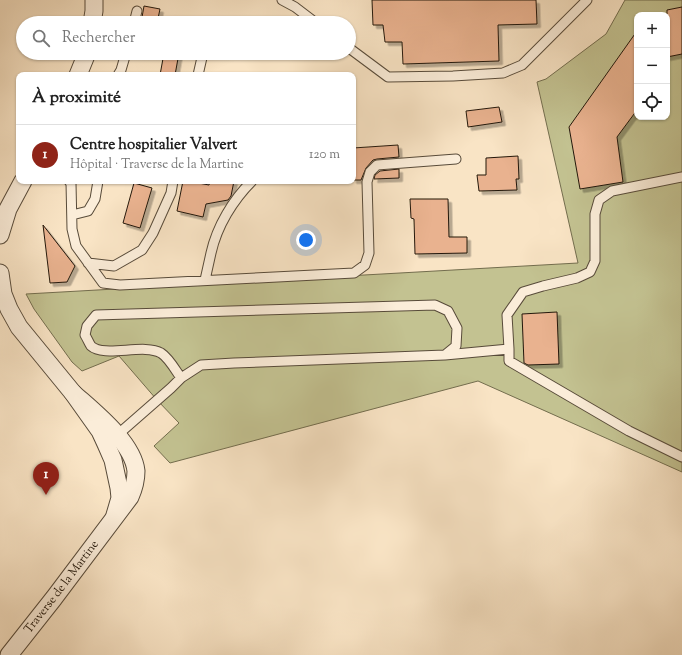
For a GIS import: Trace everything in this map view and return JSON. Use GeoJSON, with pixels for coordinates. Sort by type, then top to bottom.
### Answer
{"type":"FeatureCollection","features":[{"type":"Feature","properties":{"kind":"street"},"geometry":{"type":"LineString","coordinates":[[93,16],[94,0]]}},
{"type":"Feature","properties":{"kind":"street"},"geometry":{"type":"LineString","coordinates":[[79,72],[84,60]]}},
{"type":"Feature","properties":{"kind":"street"},"geometry":{"type":"LineString","coordinates":[[0,235],[8,209],[22,184]]}},
{"type":"Feature","properties":{"kind":"street","name":"Traverse de la Martine"},"geometry":{"type":"LineString","coordinates":[[0,273],[3,294],[19,327],[73,393],[100,431],[112,439],[113,460],[120,498],[113,519],[9,655]]}},
{"type":"Feature","properties":{"kind":"lane"},"geometry":{"type":"LineString","coordinates":[[282,0],[307,16]]}},
{"type":"Feature","properties":{"kind":"lane"},"geometry":{"type":"LineString","coordinates":[[356,53],[388,77],[453,76],[503,73],[522,65],[587,0]]}},
{"type":"Feature","properties":{"kind":"lane"},"geometry":{"type":"LineString","coordinates":[[136,16],[137,11]]}},
{"type":"Feature","properties":{"kind":"lane"},"geometry":{"type":"LineString","coordinates":[[120,72],[124,60]]}},
{"type":"Feature","properties":{"kind":"lane"},"geometry":{"type":"LineString","coordinates":[[199,72],[201,60]]}},
{"type":"Feature","properties":{"kind":"lane"},"geometry":{"type":"LineString","coordinates":[[71,184],[72,229],[76,246],[103,283],[120,285],[354,272],[365,265],[369,253],[367,182],[370,172],[377,165],[456,159]]}},
{"type":"Feature","properties":{"kind":"lane"},"geometry":{"type":"LineString","coordinates":[[682,177],[612,191],[599,200],[595,214],[595,261],[590,272],[577,278],[522,292],[507,315],[509,361],[629,430],[682,457]]}},
{"type":"Feature","properties":{"kind":"lane"},"geometry":{"type":"LineString","coordinates":[[72,215],[88,211],[95,199],[98,184]]}},
{"type":"Feature","properties":{"kind":"lane"},"geometry":{"type":"LineString","coordinates":[[88,263],[114,266],[142,250],[153,233],[171,193],[172,184]]}},
{"type":"Feature","properties":{"kind":"lane"},"geometry":{"type":"LineString","coordinates":[[205,280],[211,252],[219,230],[230,207],[249,184]]}},
{"type":"Feature","properties":{"kind":"lane"},"geometry":{"type":"LineString","coordinates":[[181,378],[162,354],[153,349],[101,350],[92,346],[85,335],[87,326],[96,315],[435,305],[448,311],[457,328],[456,346],[446,355]]}},
{"type":"Feature","properties":{"kind":"lane"},"geometry":{"type":"LineString","coordinates":[[112,439],[181,378],[201,365],[234,362],[446,355],[508,349]]}},
{"type":"Feature","properties":{"kind":"shaded area"},"geometry":{"type":"Polygon","coordinates":[[[625,0],[682,0],[682,472],[478,381],[170,463],[154,446],[179,423],[119,356],[82,371],[72,362],[34,309],[26,294],[578,263],[537,82],[546,79],[606,34],[625,0]]]}},
{"type":"Feature","properties":{"kind":"building"},"geometry":{"type":"Polygon","coordinates":[[[372,0],[536,0],[537,24],[498,25],[499,61],[403,64],[402,42],[385,42],[383,25],[373,25],[372,0]]]}},
{"type":"Feature","properties":{"kind":"building"},"geometry":{"type":"Polygon","coordinates":[[[144,6],[160,9],[158,16],[142,16],[144,6]]]}},
{"type":"Feature","properties":{"kind":"building"},"geometry":{"type":"Polygon","coordinates":[[[682,7],[682,54],[670,56],[670,12],[667,12],[667,10],[682,7]]]}},
{"type":"Feature","properties":{"kind":"building"},"geometry":{"type":"Polygon","coordinates":[[[634,35],[634,114],[617,137],[623,182],[580,189],[569,127],[634,35]]]}},
{"type":"Feature","properties":{"kind":"building"},"geometry":{"type":"Polygon","coordinates":[[[163,60],[178,60],[176,72],[161,72],[163,60]]]}},
{"type":"Feature","properties":{"kind":"building"},"geometry":{"type":"Polygon","coordinates":[[[499,107],[502,122],[468,127],[466,111],[499,107]]]}},
{"type":"Feature","properties":{"kind":"building"},"geometry":{"type":"Polygon","coordinates":[[[398,145],[399,157],[373,160],[366,168],[361,180],[356,180],[356,148],[398,145]]]}},
{"type":"Feature","properties":{"kind":"building"},"geometry":{"type":"Polygon","coordinates":[[[518,156],[519,179],[516,179],[517,190],[479,191],[477,175],[486,175],[486,158],[518,156]]]}},
{"type":"Feature","properties":{"kind":"building"},"geometry":{"type":"Polygon","coordinates":[[[399,169],[399,178],[374,179],[375,175],[380,171],[399,169]]]}},
{"type":"Feature","properties":{"kind":"building"},"geometry":{"type":"Polygon","coordinates":[[[134,184],[152,188],[140,228],[123,223],[134,184]]]}},
{"type":"Feature","properties":{"kind":"building"},"geometry":{"type":"Polygon","coordinates":[[[182,184],[233,184],[231,196],[228,200],[206,204],[203,217],[177,211],[182,184]]]}},
{"type":"Feature","properties":{"kind":"building"},"geometry":{"type":"Polygon","coordinates":[[[410,199],[448,199],[449,237],[467,237],[467,253],[415,254],[414,219],[411,218],[410,199]]]}},
{"type":"Feature","properties":{"kind":"building"},"geometry":{"type":"Polygon","coordinates":[[[43,225],[75,266],[67,282],[50,283],[43,225]]]}},
{"type":"Feature","properties":{"kind":"building"},"geometry":{"type":"Polygon","coordinates":[[[557,312],[559,364],[528,365],[524,363],[522,314],[557,312]]]}},
{"type":"Feature","properties":{"kind":"place","name":"Centre hospitalier Valvert"},"geometry":{"type":"Point","coordinates":[46,495]}}]}
